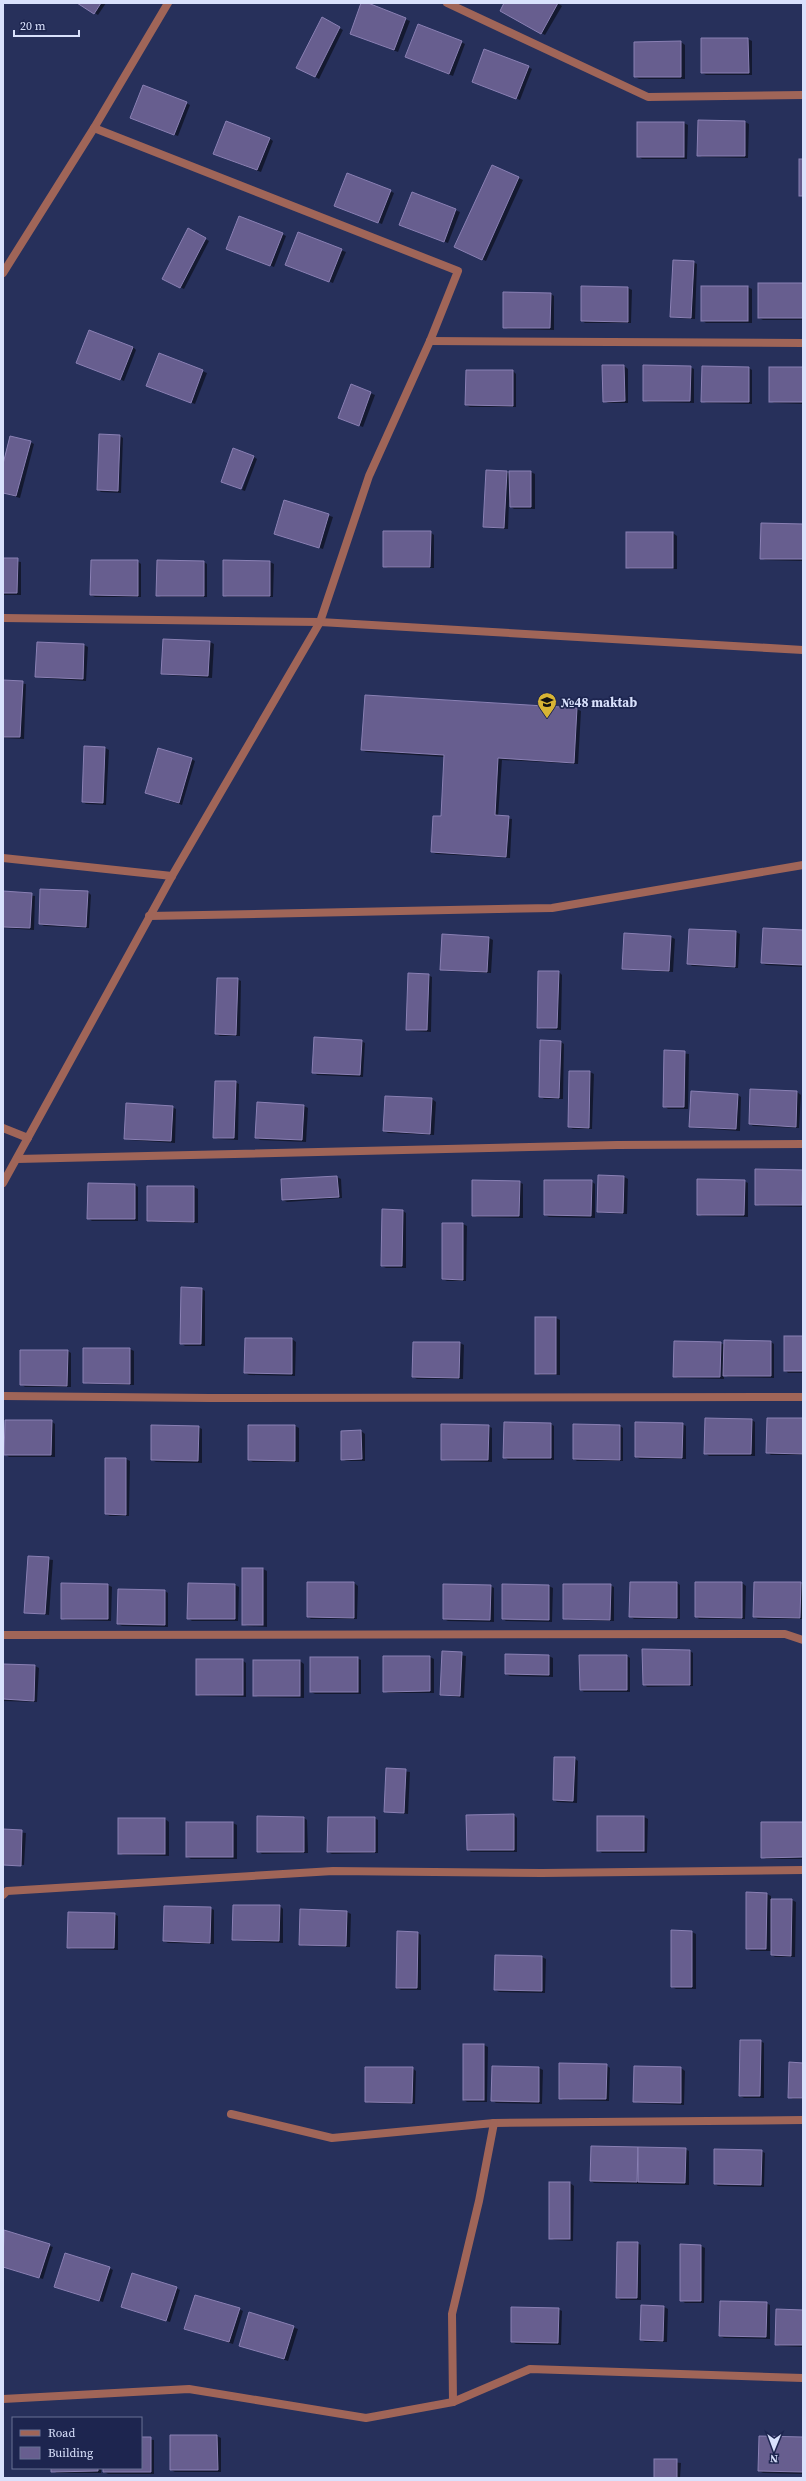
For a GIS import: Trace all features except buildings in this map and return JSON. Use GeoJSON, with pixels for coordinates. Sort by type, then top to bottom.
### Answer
{"type":"FeatureCollection","features":[{"type":"Feature","properties":{"kind":"street"},"geometry":{"type":"LineString","coordinates":[[3,273],[94,128],[168,3]]}},
{"type":"Feature","properties":{"kind":"street"},"geometry":{"type":"LineString","coordinates":[[447,3],[648,97],[803,96]]}},
{"type":"Feature","properties":{"kind":"street"},"geometry":{"type":"LineString","coordinates":[[3,1183],[149,916],[320,622],[370,476],[430,341],[458,271],[94,128]]}},
{"type":"Feature","properties":{"kind":"street"},"geometry":{"type":"LineString","coordinates":[[430,341],[803,342]]}},
{"type":"Feature","properties":{"kind":"street"},"geometry":{"type":"LineString","coordinates":[[3,618],[320,622],[803,650]]}},
{"type":"Feature","properties":{"kind":"street"},"geometry":{"type":"LineString","coordinates":[[3,858],[172,876]]}},
{"type":"Feature","properties":{"kind":"street"},"geometry":{"type":"LineString","coordinates":[[149,916],[552,908],[803,865]]}},
{"type":"Feature","properties":{"kind":"street"},"geometry":{"type":"LineString","coordinates":[[3,1128],[28,1138]]}},
{"type":"Feature","properties":{"kind":"street"},"geometry":{"type":"LineString","coordinates":[[17,1159],[617,1145],[803,1144]]}},
{"type":"Feature","properties":{"kind":"street"},"geometry":{"type":"LineString","coordinates":[[3,1396],[210,1398],[803,1397]]}},
{"type":"Feature","properties":{"kind":"street"},"geometry":{"type":"LineString","coordinates":[[3,1635],[785,1634],[803,1640]]}},
{"type":"Feature","properties":{"kind":"street"},"geometry":{"type":"LineString","coordinates":[[3,1895],[7,1891],[333,1871],[542,1873],[803,1870]]}},
{"type":"Feature","properties":{"kind":"street"},"geometry":{"type":"LineString","coordinates":[[231,2114],[332,2138],[494,2123],[803,2120]]}},
{"type":"Feature","properties":{"kind":"street"},"geometry":{"type":"LineString","coordinates":[[453,2402],[452,2314],[479,2201],[494,2123]]}},
{"type":"Feature","properties":{"kind":"street"},"geometry":{"type":"LineString","coordinates":[[3,2399],[189,2389],[366,2418],[453,2402],[530,2369],[803,2378]]}},
{"type":"Feature","properties":{"kind":"place","name":"№48 maktab"},"geometry":{"type":"Point","coordinates":[547,719]}}]}
